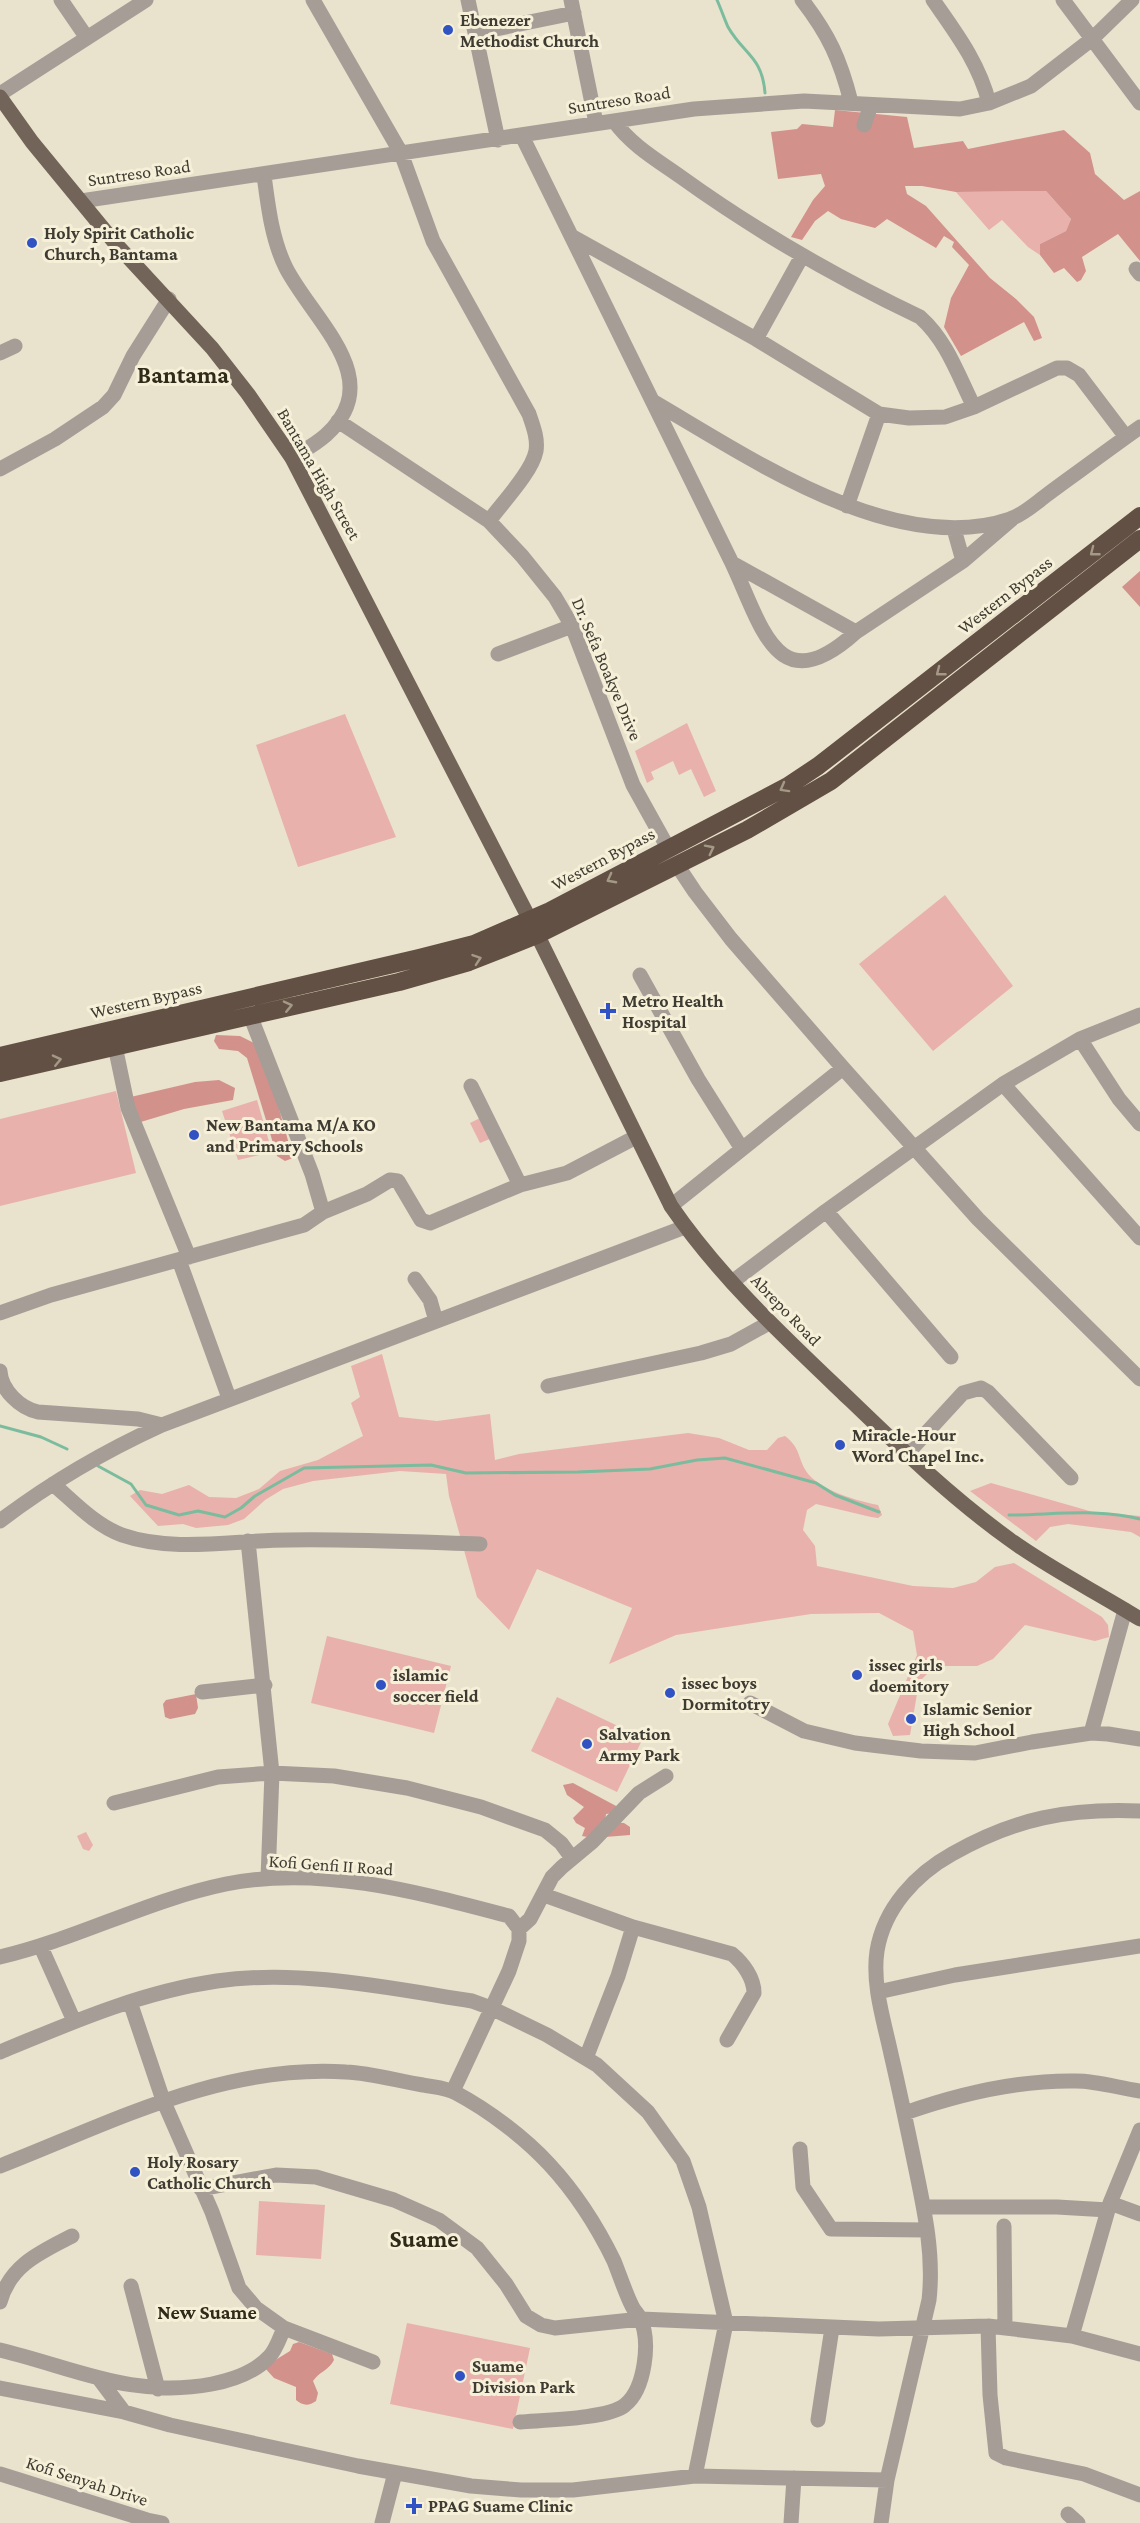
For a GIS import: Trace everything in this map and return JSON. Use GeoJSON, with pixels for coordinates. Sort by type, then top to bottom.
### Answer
{"type":"FeatureCollection","features":[{"type":"Feature","properties":{"kind":"highway","name":"Western Bypass"},"geometry":{"type":"LineString","coordinates":[[0,1073],[431,973],[490,955],[668,848],[788,786],[828,759],[1140,516]]}},
{"type":"Feature","properties":{"kind":"highway","name":"Western Bypass"},"geometry":{"type":"LineString","coordinates":[[0,1056],[419,958],[534,928],[677,865],[799,801],[842,772],[1140,539]]}},
{"type":"Feature","properties":{"kind":"highway"},"geometry":{"type":"LineString","coordinates":[[828,759],[842,772]]}},
{"type":"Feature","properties":{"kind":"main road","name":"Bantama High Street"},"geometry":{"type":"LineString","coordinates":[[0,95],[32,142],[81,201],[130,259],[169,299],[248,393],[292,458],[534,928]]}},
{"type":"Feature","properties":{"kind":"main road","name":"Abrepo Road"},"geometry":{"type":"LineString","coordinates":[[534,928],[671,1206],[685,1227],[748,1302],[906,1455],[967,1508],[1011,1540],[1140,1619]]}},
{"type":"Feature","properties":{"kind":"street"},"geometry":{"type":"LineString","coordinates":[[61,0],[87,38]]}},
{"type":"Feature","properties":{"kind":"street"},"geometry":{"type":"LineString","coordinates":[[0,95],[146,0]]}},
{"type":"Feature","properties":{"kind":"street"},"geometry":{"type":"LineString","coordinates":[[313,0],[401,153],[433,241],[529,414],[535,432],[536,452],[527,469],[489,521]]}},
{"type":"Feature","properties":{"kind":"street"},"geometry":{"type":"LineString","coordinates":[[468,0],[498,140]]}},
{"type":"Feature","properties":{"kind":"street"},"geometry":{"type":"LineString","coordinates":[[802,0],[830,40],[842,69],[851,102]]}},
{"type":"Feature","properties":{"kind":"street"},"geometry":{"type":"LineString","coordinates":[[933,0],[972,57],[984,84],[989,103]]}},
{"type":"Feature","properties":{"kind":"street"},"geometry":{"type":"LineString","coordinates":[[1063,0],[1140,103]]}},
{"type":"Feature","properties":{"kind":"street","name":"Suntreso Road"},"geometry":{"type":"LineString","coordinates":[[81,201],[694,109],[804,101],[960,109],[989,103],[1031,86],[1092,39],[1132,0]]}},
{"type":"Feature","properties":{"kind":"street"},"geometry":{"type":"LineString","coordinates":[[476,33],[573,7],[596,123]]}},
{"type":"Feature","properties":{"kind":"street"},"geometry":{"type":"LineString","coordinates":[[864,124],[871,105]]}},
{"type":"Feature","properties":{"kind":"street"},"geometry":{"type":"LineString","coordinates":[[614,121],[624,135],[640,148],[719,204],[802,256],[925,322],[943,343],[974,407]]}},
{"type":"Feature","properties":{"kind":"street"},"geometry":{"type":"LineString","coordinates":[[522,136],[654,402],[768,641],[779,653],[790,660],[804,662],[820,658],[840,647],[856,632],[963,561],[1012,519],[1140,427]]}},
{"type":"Feature","properties":{"kind":"street"},"geometry":{"type":"LineString","coordinates":[[264,175],[268,211],[285,266],[343,357],[350,375],[351,391],[347,409],[325,435],[292,458]]}},
{"type":"Feature","properties":{"kind":"street"},"geometry":{"type":"LineString","coordinates":[[573,237],[756,339],[879,414],[928,419],[945,417],[974,407],[1057,368],[1067,368],[1079,375],[1126,437]]}},
{"type":"Feature","properties":{"kind":"street"},"geometry":{"type":"LineString","coordinates":[[756,339],[802,256]]}},
{"type":"Feature","properties":{"kind":"street"},"geometry":{"type":"LineString","coordinates":[[0,469],[55,439],[103,406],[114,395],[134,356],[169,299]]}},
{"type":"Feature","properties":{"kind":"street"},"geometry":{"type":"LineString","coordinates":[[0,353],[15,346]]}},
{"type":"Feature","properties":{"kind":"street"},"geometry":{"type":"LineString","coordinates":[[654,402],[785,478],[847,506],[922,526],[954,529],[1012,519]]}},
{"type":"Feature","properties":{"kind":"street"},"geometry":{"type":"LineString","coordinates":[[847,506],[879,414]]}},
{"type":"Feature","properties":{"kind":"street","name":"Dr. Sefa Boakye Drive"},"geometry":{"type":"LineString","coordinates":[[338,421],[489,521],[522,556],[555,597],[572,626],[633,785],[668,848]]}},
{"type":"Feature","properties":{"kind":"street"},"geometry":{"type":"LineString","coordinates":[[954,529],[963,561]]}},
{"type":"Feature","properties":{"kind":"street"},"geometry":{"type":"LineString","coordinates":[[732,563],[856,632]]}},
{"type":"Feature","properties":{"kind":"street"},"geometry":{"type":"LineString","coordinates":[[498,654],[572,626]]}},
{"type":"Feature","properties":{"kind":"street"},"geometry":{"type":"LineString","coordinates":[[677,865],[694,892],[732,939],[978,1219],[1140,1379]]}},
{"type":"Feature","properties":{"kind":"street"},"geometry":{"type":"LineString","coordinates":[[640,975],[698,1079],[742,1149]]}},
{"type":"Feature","properties":{"kind":"street"},"geometry":{"type":"LineString","coordinates":[[250,1015],[312,1174],[323,1212]]}},
{"type":"Feature","properties":{"kind":"street"},"geometry":{"type":"LineString","coordinates":[[732,1282],[826,1211],[1003,1084],[1080,1038],[1140,1015]]}},
{"type":"Feature","properties":{"kind":"street"},"geometry":{"type":"LineString","coordinates":[[1080,1038],[1119,1099],[1140,1124]]}},
{"type":"Feature","properties":{"kind":"street"},"geometry":{"type":"LineString","coordinates":[[115,1046],[128,1108],[184,1258],[229,1398]]}},
{"type":"Feature","properties":{"kind":"street"},"geometry":{"type":"LineString","coordinates":[[671,1206],[843,1068]]}},
{"type":"Feature","properties":{"kind":"street"},"geometry":{"type":"LineString","coordinates":[[1003,1084],[1140,1238]]}},
{"type":"Feature","properties":{"kind":"street"},"geometry":{"type":"LineString","coordinates":[[471,1086],[520,1185]]}},
{"type":"Feature","properties":{"kind":"street"},"geometry":{"type":"LineString","coordinates":[[0,1313],[51,1295],[304,1225],[323,1212],[367,1194],[390,1180],[398,1181],[421,1220],[430,1223],[520,1185],[567,1173],[636,1137]]}},
{"type":"Feature","properties":{"kind":"street"},"geometry":{"type":"LineString","coordinates":[[826,1211],[951,1357]]}},
{"type":"Feature","properties":{"kind":"street"},"geometry":{"type":"LineString","coordinates":[[0,1521],[53,1484],[121,1443],[162,1425],[685,1227]]}},
{"type":"Feature","properties":{"kind":"street"},"geometry":{"type":"LineString","coordinates":[[415,1279],[430,1300],[436,1321]]}},
{"type":"Feature","properties":{"kind":"street"},"geometry":{"type":"LineString","coordinates":[[549,1386],[701,1353],[731,1344],[769,1323]]}},
{"type":"Feature","properties":{"kind":"street"},"geometry":{"type":"LineString","coordinates":[[0,1371],[0,1377],[8,1392],[26,1409],[38,1412],[138,1419],[162,1425]]}},
{"type":"Feature","properties":{"kind":"street"},"geometry":{"type":"LineString","coordinates":[[906,1455],[963,1393],[981,1388],[988,1392],[1071,1478]]}},
{"type":"Feature","properties":{"kind":"street"},"geometry":{"type":"LineString","coordinates":[[53,1484],[97,1522],[120,1534],[147,1542],[173,1544],[290,1540],[480,1544]]}},
{"type":"Feature","properties":{"kind":"street"},"geometry":{"type":"LineString","coordinates":[[248,1541],[265,1685],[272,1773],[268,1878]]}},
{"type":"Feature","properties":{"kind":"street"},"geometry":{"type":"LineString","coordinates":[[1091,1733],[1125,1610]]}},
{"type":"Feature","properties":{"kind":"street"},"geometry":{"type":"LineString","coordinates":[[202,1692],[265,1685]]}},
{"type":"Feature","properties":{"kind":"street"},"geometry":{"type":"LineString","coordinates":[[750,1703],[804,1731],[855,1743],[921,1751],[975,1754],[1091,1733],[1140,1739]]}},
{"type":"Feature","properties":{"kind":"street"},"geometry":{"type":"LineString","coordinates":[[114,1803],[218,1777],[272,1773],[334,1776],[407,1788],[481,1808],[545,1830],[561,1843],[572,1858]]}},
{"type":"Feature","properties":{"kind":"street"},"geometry":{"type":"LineString","coordinates":[[453,2091],[509,1971],[519,1941],[519,1929],[530,1919],[552,1877],[591,1842],[639,1793],[666,1776]]}},
{"type":"Feature","properties":{"kind":"street"},"geometry":{"type":"LineString","coordinates":[[881,2523],[887,2480],[929,2300],[931,2281],[931,2253],[924,2207],[878,1992],[878,1950],[884,1927],[897,1902],[911,1884],[940,1860],[995,1832],[1033,1818],[1098,1809],[1140,1811]]}},
{"type":"Feature","properties":{"kind":"street","name":"Kofi Genfi II Road"},"geometry":{"type":"LineString","coordinates":[[0,1957],[41,1947],[148,1907],[224,1884],[268,1878],[324,1880],[409,1890],[509,1916],[519,1929]]}},
{"type":"Feature","properties":{"kind":"street"},"geometry":{"type":"LineString","coordinates":[[544,1895],[633,1927],[732,1954],[740,1961],[754,1984],[754,1993],[727,2040]]}},
{"type":"Feature","properties":{"kind":"street"},"geometry":{"type":"LineString","coordinates":[[586,2058],[618,1976],[633,1927]]}},
{"type":"Feature","properties":{"kind":"street"},"geometry":{"type":"LineString","coordinates":[[878,1992],[966,1973],[1140,1946]]}},
{"type":"Feature","properties":{"kind":"street"},"geometry":{"type":"LineString","coordinates":[[41,1947],[74,2021]]}},
{"type":"Feature","properties":{"kind":"street"},"geometry":{"type":"LineString","coordinates":[[0,2052],[74,2021],[130,2002],[218,1981],[272,1978],[345,1982],[472,2001],[492,2008],[547,2035],[586,2058],[597,2065],[648,2112],[683,2161],[699,2207],[726,2323],[695,2476]]}},
{"type":"Feature","properties":{"kind":"street"},"geometry":{"type":"LineString","coordinates":[[130,2002],[163,2100],[212,2212],[239,2288],[255,2308],[284,2328],[372,2362]]}},
{"type":"Feature","properties":{"kind":"street"},"geometry":{"type":"LineString","coordinates":[[0,2166],[163,2100],[203,2087],[281,2074],[312,2071],[348,2072],[453,2091],[492,2114],[548,2163],[583,2206],[613,2261],[633,2309],[640,2319],[644,2343],[644,2367],[638,2388],[625,2406],[610,2414],[520,2422]]}},
{"type":"Feature","properties":{"kind":"street"},"geometry":{"type":"LineString","coordinates":[[905,2113],[928,2105],[1018,2084],[1078,2081],[1140,2091]]}},
{"type":"Feature","properties":{"kind":"street"},"geometry":{"type":"LineString","coordinates":[[1072,2336],[1109,2206],[1140,2130]]}},
{"type":"Feature","properties":{"kind":"street"},"geometry":{"type":"LineString","coordinates":[[800,2149],[803,2187],[831,2229],[927,2230]]}},
{"type":"Feature","properties":{"kind":"street"},"geometry":{"type":"LineString","coordinates":[[201,2189],[276,2175],[316,2177],[394,2200],[439,2220],[477,2248],[506,2284],[526,2316],[541,2325],[563,2327],[640,2319],[832,2328],[988,2326],[1072,2336],[1140,2354]]}},
{"type":"Feature","properties":{"kind":"street"},"geometry":{"type":"LineString","coordinates":[[924,2207],[1109,2206],[1140,2214]]}},
{"type":"Feature","properties":{"kind":"street"},"geometry":{"type":"LineString","coordinates":[[1004,2226],[1005,2328]]}},
{"type":"Feature","properties":{"kind":"street"},"geometry":{"type":"LineString","coordinates":[[0,2302],[15,2271],[30,2258],[72,2236]]}},
{"type":"Feature","properties":{"kind":"street"},"geometry":{"type":"LineString","coordinates":[[130,2286],[158,2389]]}},
{"type":"Feature","properties":{"kind":"street"},"geometry":{"type":"LineString","coordinates":[[988,2326],[990,2395],[996,2453],[1006,2458],[1084,2474],[1140,2495]]}},
{"type":"Feature","properties":{"kind":"street"},"geometry":{"type":"LineString","coordinates":[[0,2350],[47,2361],[100,2380],[158,2389],[186,2388],[244,2375],[270,2356],[284,2328]]}},
{"type":"Feature","properties":{"kind":"street"},"geometry":{"type":"LineString","coordinates":[[818,2420],[832,2328]]}},
{"type":"Feature","properties":{"kind":"street"},"geometry":{"type":"LineString","coordinates":[[100,2380],[124,2412]]}},
{"type":"Feature","properties":{"kind":"street"},"geometry":{"type":"LineString","coordinates":[[0,2388],[124,2412],[182,2427],[395,2473],[471,2486],[521,2490],[573,2490],[695,2476],[887,2480]]}},
{"type":"Feature","properties":{"kind":"street"},"geometry":{"type":"LineString","coordinates":[[382,2523],[395,2473]]}},
{"type":"Feature","properties":{"kind":"street","name":"Kofi Senyah Drive"},"geometry":{"type":"LineString","coordinates":[[0,2474],[152,2522]]}},
{"type":"Feature","properties":{"kind":"street"},"geometry":{"type":"LineString","coordinates":[[791,2523],[794,2478]]}},
{"type":"Feature","properties":{"kind":"shaded area"},"geometry":{"type":"Polygon","coordinates":[[[835,110],[907,117],[914,148],[963,141],[968,149],[1064,130],[1090,153],[1095,174],[1124,200],[1140,191],[1140,261],[1118,234],[1082,257],[1086,271],[1081,280],[1077,282],[1064,268],[1054,273],[1040,255],[1040,244],[1066,231],[1071,219],[1046,191],[956,192],[922,186],[905,186],[907,194],[926,206],[990,278],[1034,317],[1042,338],[1034,341],[1024,322],[961,356],[944,327],[951,298],[969,265],[952,247],[954,242],[944,236],[936,248],[887,219],[875,228],[841,219],[828,211],[815,221],[802,240],[791,237],[813,200],[825,186],[821,174],[778,179],[771,132],[797,129],[802,124],[833,127],[835,110]]]}},
{"type":"Feature","properties":{"kind":"shaded area"},"geometry":{"type":"Polygon","coordinates":[[[1046,191],[1071,219],[1066,231],[1040,244],[1040,255],[1028,247],[1002,220],[989,230],[956,192],[1046,191]]]}},
{"type":"Feature","properties":{"kind":"shaded area"},"geometry":{"type":"Polygon","coordinates":[[[1140,571],[1140,607],[1122,587],[1140,571]]]}},
{"type":"Feature","properties":{"kind":"shaded area"},"geometry":{"type":"Polygon","coordinates":[[[345,714],[396,837],[298,867],[256,745],[345,714]]]}},
{"type":"Feature","properties":{"kind":"shaded area"},"geometry":{"type":"Polygon","coordinates":[[[687,723],[716,791],[704,797],[691,769],[679,775],[673,761],[651,772],[654,779],[647,783],[635,751],[687,723]]]}},
{"type":"Feature","properties":{"kind":"shaded area"},"geometry":{"type":"Polygon","coordinates":[[[945,895],[1013,986],[933,1051],[859,964],[945,895]]]}},
{"type":"Feature","properties":{"kind":"shaded area"},"geometry":{"type":"Polygon","coordinates":[[[216,1035],[240,1036],[258,1045],[266,1063],[293,1158],[285,1161],[277,1156],[247,1058],[238,1051],[219,1049],[214,1041],[216,1035]]]}},
{"type":"Feature","properties":{"kind":"shaded area"},"geometry":{"type":"Polygon","coordinates":[[[219,1080],[235,1088],[233,1100],[184,1109],[134,1124],[122,1099],[195,1082],[219,1080]]]}},
{"type":"Feature","properties":{"kind":"shaded area"},"geometry":{"type":"Polygon","coordinates":[[[116,1091],[136,1173],[0,1206],[0,1119],[116,1091]]]}},
{"type":"Feature","properties":{"kind":"shaded area"},"geometry":{"type":"Polygon","coordinates":[[[257,1100],[272,1152],[238,1160],[222,1111],[257,1100]]]}},
{"type":"Feature","properties":{"kind":"shaded area"},"geometry":{"type":"Polygon","coordinates":[[[482,1117],[492,1138],[480,1143],[470,1123],[482,1117]]]}},
{"type":"Feature","properties":{"kind":"shaded area"},"geometry":{"type":"Polygon","coordinates":[[[382,1354],[399,1417],[437,1421],[490,1414],[495,1460],[519,1454],[688,1433],[719,1438],[749,1450],[767,1450],[778,1438],[785,1436],[794,1445],[803,1466],[812,1478],[839,1494],[878,1505],[882,1515],[878,1518],[871,1517],[816,1504],[807,1510],[803,1530],[815,1546],[817,1566],[913,1586],[953,1588],[976,1582],[995,1567],[1014,1563],[1102,1617],[1108,1625],[1109,1637],[1095,1641],[1025,1625],[993,1659],[977,1666],[935,1666],[919,1682],[910,1735],[893,1736],[888,1724],[917,1655],[913,1631],[879,1613],[811,1614],[676,1635],[609,1664],[632,1608],[537,1569],[509,1630],[477,1597],[449,1496],[446,1474],[400,1471],[313,1481],[283,1489],[265,1500],[244,1519],[228,1525],[196,1528],[183,1524],[158,1526],[130,1496],[140,1490],[162,1494],[189,1485],[209,1497],[236,1498],[259,1489],[280,1471],[318,1460],[363,1436],[351,1403],[360,1397],[351,1366],[382,1354]]]}},
{"type":"Feature","properties":{"kind":"shaded area"},"geometry":{"type":"Polygon","coordinates":[[[991,1483],[1093,1512],[1140,1516],[1140,1537],[1131,1532],[1068,1524],[1050,1527],[1036,1541],[970,1491],[991,1483]]]}},
{"type":"Feature","properties":{"kind":"shaded area","name":"islamic soccer field"},"geometry":{"type":"Polygon","coordinates":[[[327,1636],[451,1666],[434,1733],[311,1703],[327,1636]]]}},
{"type":"Feature","properties":{"kind":"shaded area"},"geometry":{"type":"Polygon","coordinates":[[[196,1694],[198,1708],[195,1714],[170,1719],[165,1717],[163,1704],[166,1700],[196,1694]]]}},
{"type":"Feature","properties":{"kind":"shaded area","name":"Salvation Army Park"},"geometry":{"type":"Polygon","coordinates":[[[557,1697],[643,1738],[617,1792],[531,1751],[557,1697]]]}},
{"type":"Feature","properties":{"kind":"shaded area"},"geometry":{"type":"Polygon","coordinates":[[[573,1783],[618,1807],[614,1813],[606,1814],[605,1822],[624,1823],[630,1827],[630,1835],[593,1838],[582,1836],[585,1828],[576,1823],[573,1818],[584,1807],[567,1795],[563,1785],[573,1783]]]}},
{"type":"Feature","properties":{"kind":"shaded area"},"geometry":{"type":"Polygon","coordinates":[[[86,1832],[93,1845],[89,1851],[83,1849],[77,1836],[86,1832]]]}},
{"type":"Feature","properties":{"kind":"shaded area"},"geometry":{"type":"Polygon","coordinates":[[[259,2201],[325,2205],[321,2259],[256,2255],[259,2201]]]}},
{"type":"Feature","properties":{"kind":"shaded area","name":"Suame Division Park"},"geometry":{"type":"Polygon","coordinates":[[[407,2323],[530,2348],[513,2429],[390,2404],[407,2323]]]}},
{"type":"Feature","properties":{"kind":"shaded area"},"geometry":{"type":"Polygon","coordinates":[[[299,2342],[332,2354],[334,2360],[313,2381],[318,2393],[316,2401],[308,2404],[296,2400],[296,2387],[274,2378],[264,2367],[290,2351],[293,2344],[299,2342]]]}},
{"type":"Feature","properties":{"kind":"waterway"},"geometry":{"type":"LineString","coordinates":[[717,0],[728,27],[756,63],[765,93]]}},
{"type":"Feature","properties":{"kind":"waterway"},"geometry":{"type":"LineString","coordinates":[[0,1426],[41,1437],[67,1449]]}},
{"type":"Feature","properties":{"kind":"waterway"},"geometry":{"type":"LineString","coordinates":[[98,1466],[131,1484],[146,1505],[179,1515],[198,1511],[225,1517],[241,1508],[255,1496],[304,1468],[431,1465],[466,1473],[578,1472],[650,1469],[697,1460],[725,1458],[816,1483],[835,1495],[879,1512]]}},
{"type":"Feature","properties":{"kind":"waterway"},"geometry":{"type":"LineString","coordinates":[[1009,1515],[1092,1513],[1140,1519]]}},
{"type":"Feature","properties":{"kind":"place","name":"Ebenezer Methodist Church"},"geometry":{"type":"Point","coordinates":[448,30]}},
{"type":"Feature","properties":{"kind":"place","name":"Holy Spirit Catholic Church, Bantama"},"geometry":{"type":"Point","coordinates":[32,243]}},
{"type":"Feature","properties":{"kind":"place","name":"Metro Health Hospital"},"geometry":{"type":"Point","coordinates":[608,1011]}},
{"type":"Feature","properties":{"kind":"place","name":"New Bantama M/A KO and Primary Schools"},"geometry":{"type":"Point","coordinates":[194,1135]}},
{"type":"Feature","properties":{"kind":"place","name":"Miracle-Hour Word Chapel Inc."},"geometry":{"type":"Point","coordinates":[840,1445]}},
{"type":"Feature","properties":{"kind":"place","name":"issec girls doemitory"},"geometry":{"type":"Point","coordinates":[857,1675]}},
{"type":"Feature","properties":{"kind":"place","name":"islamic soccer field"},"geometry":{"type":"Point","coordinates":[381,1685]}},
{"type":"Feature","properties":{"kind":"place","name":"issec boys Dormitotry"},"geometry":{"type":"Point","coordinates":[670,1693]}},
{"type":"Feature","properties":{"kind":"place","name":"Islamic Senior High School"},"geometry":{"type":"Point","coordinates":[911,1719]}},
{"type":"Feature","properties":{"kind":"place","name":"Salvation Army Park"},"geometry":{"type":"Point","coordinates":[587,1744]}},
{"type":"Feature","properties":{"kind":"place","name":"Holy Rosary Catholic Church"},"geometry":{"type":"Point","coordinates":[135,2172]}},
{"type":"Feature","properties":{"kind":"place","name":"Suame Division Park"},"geometry":{"type":"Point","coordinates":[460,2376]}},
{"type":"Feature","properties":{"kind":"place","name":"PPAG Suame Clinic"},"geometry":{"type":"Point","coordinates":[414,2506]}},
{"type":"Feature","properties":{"kind":"district","name":"Bantama"},"geometry":{"type":"Point","coordinates":[183,375]}},
{"type":"Feature","properties":{"kind":"district","name":"Suame"},"geometry":{"type":"Point","coordinates":[424,2239]}},
{"type":"Feature","properties":{"kind":"district","name":"New Suame"},"geometry":{"type":"Point","coordinates":[207,2312]}}]}
